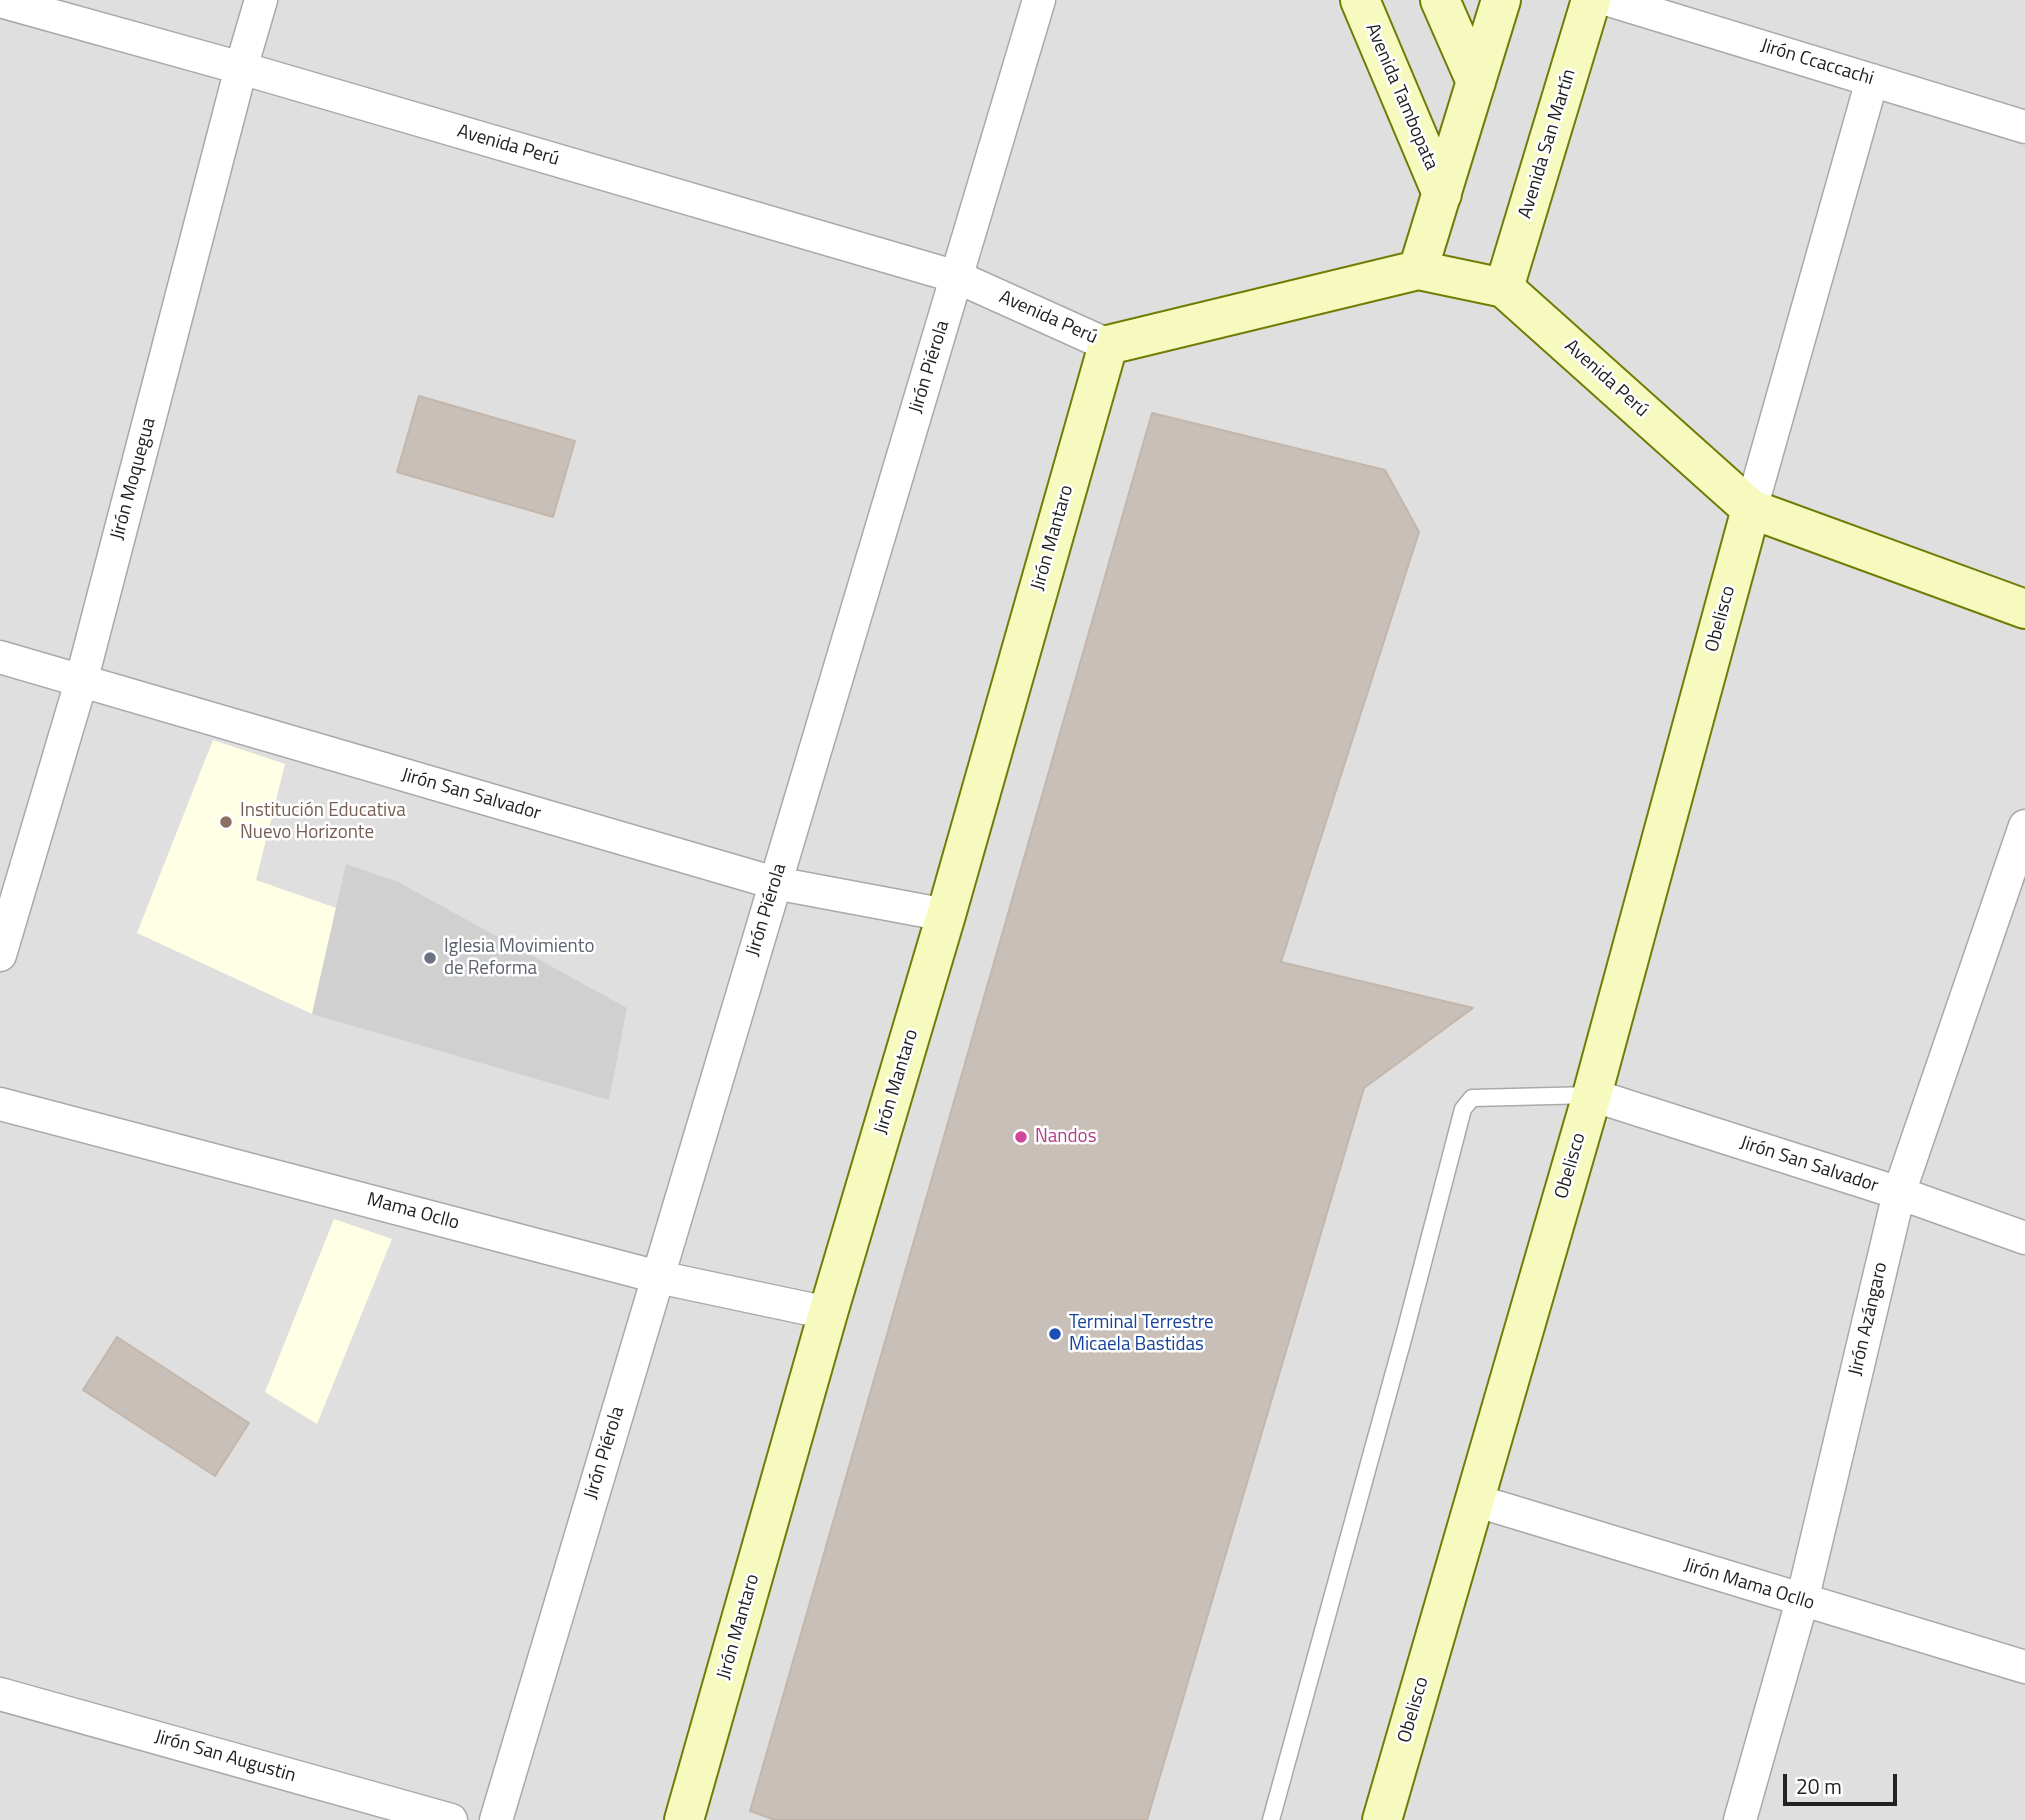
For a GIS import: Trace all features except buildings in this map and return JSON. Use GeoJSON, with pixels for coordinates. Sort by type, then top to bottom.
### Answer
{"type":"FeatureCollection","features":[{"type":"Feature","properties":{"kind":"main road","name":"Avenida Tambopata"},"geometry":{"type":"LineString","coordinates":[[1360,0],[1442,194]]}},
{"type":"Feature","properties":{"kind":"main road"},"geometry":{"type":"LineString","coordinates":[[1440,0],[1476,82]]}},
{"type":"Feature","properties":{"kind":"main road"},"geometry":{"type":"LineString","coordinates":[[1418,270],[1501,0]]}},
{"type":"Feature","properties":{"kind":"main road","name":"Avenida San Martín"},"geometry":{"type":"LineString","coordinates":[[1504,288],[1591,0]]}},
{"type":"Feature","properties":{"kind":"main road","name":"Avenida Perú"},"geometry":{"type":"LineString","coordinates":[[1108,345],[1418,270],[1504,288],[1751,509],[2025,609]]}},
{"type":"Feature","properties":{"kind":"main road","name":"Jirón Mantaro"},"geometry":{"type":"LineString","coordinates":[[684,1820],[1108,345]]}},
{"type":"Feature","properties":{"kind":"main road","name":"Obelisco"},"geometry":{"type":"LineString","coordinates":[[1382,1820],[1591,1096],[1751,509]]}},
{"type":"Feature","properties":{"kind":"street","name":"Jirón Moquegua"},"geometry":{"type":"LineString","coordinates":[[0,956],[81,681],[261,0]]}},
{"type":"Feature","properties":{"kind":"street","name":"Jirón Piérola"},"geometry":{"type":"LineString","coordinates":[[496,1820],[1039,0]]}},
{"type":"Feature","properties":{"kind":"street","name":"Jirón Ccaccachi"},"geometry":{"type":"LineString","coordinates":[[1609,0],[2025,127]]}},
{"type":"Feature","properties":{"kind":"street","name":"Avenida Perú"},"geometry":{"type":"LineString","coordinates":[[0,1],[241,68],[957,277],[1108,345]]}},
{"type":"Feature","properties":{"kind":"street"},"geometry":{"type":"LineString","coordinates":[[1751,509],[1872,80]]}},
{"type":"Feature","properties":{"kind":"street","name":"Jirón San Salvador"},"geometry":{"type":"LineString","coordinates":[[0,657],[775,883],[946,915]]}},
{"type":"Feature","properties":{"kind":"street","name":"Jirón Azángaro"},"geometry":{"type":"LineString","coordinates":[[1740,1820],[1802,1601],[1899,1194],[2025,826]]}},
{"type":"Feature","properties":{"kind":"street","name":"Jirón San Salvador"},"geometry":{"type":"LineString","coordinates":[[1591,1096],[1899,1194],[2025,1238]]}},
{"type":"Feature","properties":{"kind":"street","name":"Mama Ocllo"},"geometry":{"type":"LineString","coordinates":[[0,1104],[658,1277],[828,1313]]}},
{"type":"Feature","properties":{"kind":"street","name":"Jirón Mama Ocllo"},"geometry":{"type":"LineString","coordinates":[[1474,1500],[2025,1667]]}},
{"type":"Feature","properties":{"kind":"street","name":"Jirón San Augustin"},"geometry":{"type":"LineString","coordinates":[[0,1694],[451,1820]]}},
{"type":"Feature","properties":{"kind":"lane"},"geometry":{"type":"LineString","coordinates":[[1271,1820],[1463,1109],[1472,1098],[1591,1096]]}},
{"type":"Feature","properties":{"kind":"shaded area"},"geometry":{"type":"Polygon","coordinates":[[[0,0],[2025,0],[2025,1820],[0,1820],[0,0]]]}},
{"type":"Feature","properties":{"kind":"shaded area","name":"Institución Educativa Nuevo Horizonte"},"geometry":{"type":"Polygon","coordinates":[[[213,740],[285,764],[256,880],[336,908],[312,1014],[137,933],[213,740]]]}},
{"type":"Feature","properties":{"kind":"shaded area","name":"Iglesia Movimiento de Reforma"},"geometry":{"type":"Polygon","coordinates":[[[346,864],[398,882],[627,1008],[609,1100],[312,1014],[346,864]]]}},
{"type":"Feature","properties":{"kind":"shaded area"},"geometry":{"type":"Polygon","coordinates":[[[334,1219],[392,1239],[317,1424],[265,1392],[334,1219]]]}},
{"type":"Feature","properties":{"kind":"place","name":"Institución Educativa Nuevo Horizonte"},"geometry":{"type":"Point","coordinates":[226,822]}},
{"type":"Feature","properties":{"kind":"place","name":"Iglesia Movimiento de Reforma"},"geometry":{"type":"Point","coordinates":[430,958]}},
{"type":"Feature","properties":{"kind":"place","name":"Nandos"},"geometry":{"type":"Point","coordinates":[1021,1137]}},
{"type":"Feature","properties":{"kind":"place","name":"Terminal Terrestre Micaela Bastidas"},"geometry":{"type":"Point","coordinates":[1055,1334]}}]}
